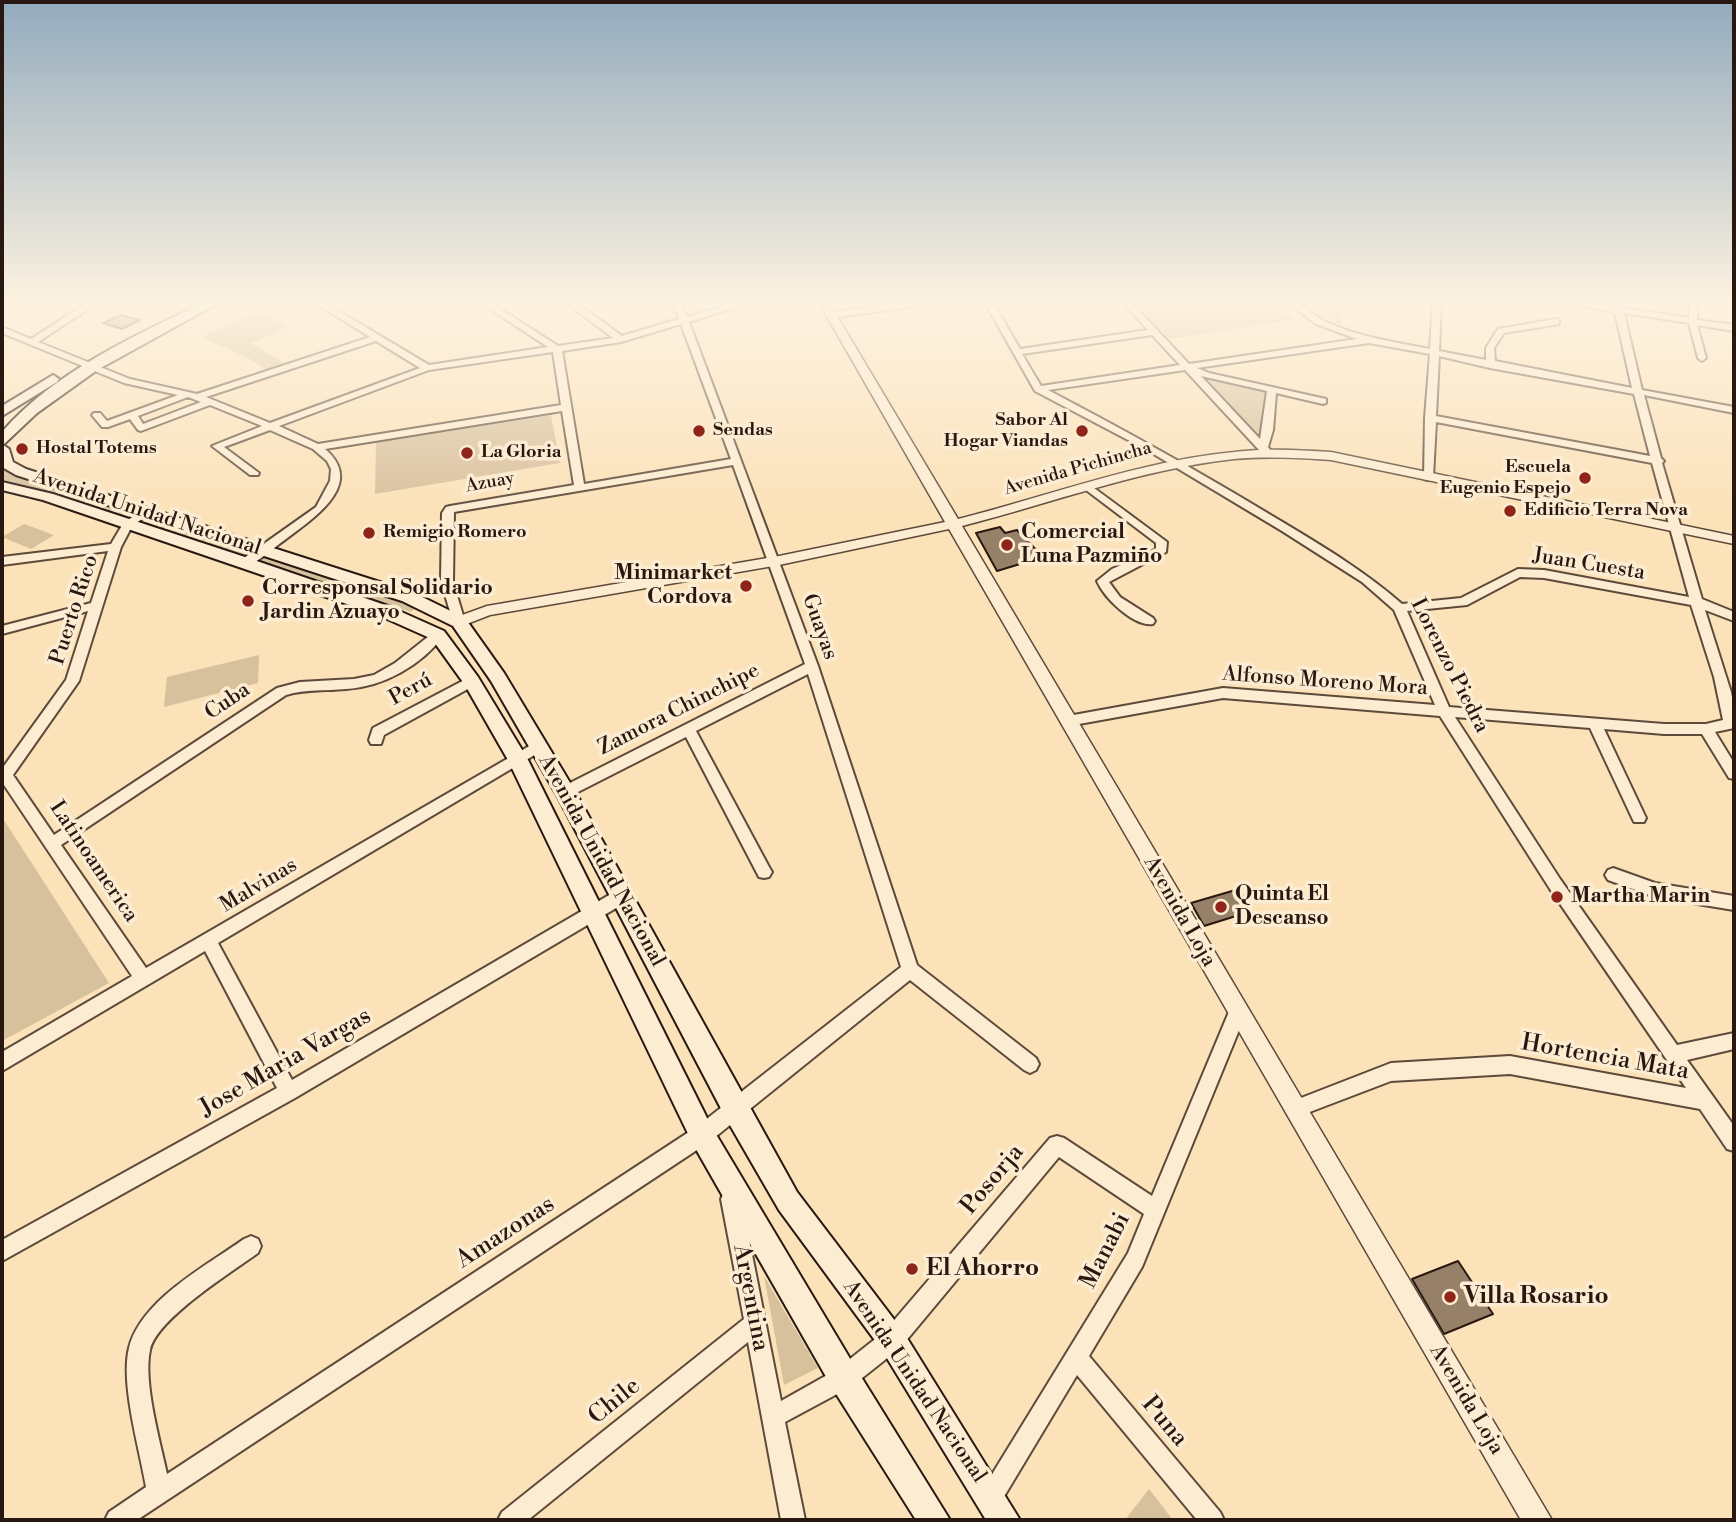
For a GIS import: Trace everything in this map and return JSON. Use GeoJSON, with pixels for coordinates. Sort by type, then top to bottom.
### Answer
{"type":"FeatureCollection","features":[{"type":"Feature","properties":{"kind":"main road"},"geometry":{"type":"LineString","coordinates":[[2,412],[71,372]]}},
{"type":"Feature","properties":{"kind":"main road"},"geometry":{"type":"LineString","coordinates":[[2,441],[31,410],[75,372]]}},
{"type":"Feature","properties":{"kind":"main road","name":"Avenida Unidad Nacional"},"geometry":{"type":"LineString","coordinates":[[2,449],[7,464],[21,472],[408,597],[459,622],[498,677],[565,792],[736,1111],[788,1201],[892,1340],[1004,1520]]}},
{"type":"Feature","properties":{"kind":"main road","name":"Avenida Unidad Nacional"},"geometry":{"type":"LineString","coordinates":[[2,486],[36,493],[382,610],[438,635],[472,681],[516,758],[702,1135],[844,1378],[934,1520]]}},
{"type":"Feature","properties":{"kind":"main road","name":"Avenida Pichincha"},"geometry":{"type":"LineString","coordinates":[[438,635],[459,622]]}},
{"type":"Feature","properties":{"kind":"street"},"geometry":{"type":"LineString","coordinates":[[107,372],[127,381],[211,401],[317,447],[332,460],[336,469],[331,493],[320,509],[245,564]]}},
{"type":"Feature","properties":{"kind":"street"},"geometry":{"type":"LineString","coordinates":[[97,415],[105,425],[268,372]]}},
{"type":"Feature","properties":{"kind":"street"},"geometry":{"type":"LineString","coordinates":[[254,473],[217,446],[416,372]]}},
{"type":"Feature","properties":{"kind":"street"},"geometry":{"type":"LineString","coordinates":[[561,372],[579,485]]}},
{"type":"Feature","properties":{"kind":"street","name":"Guayas"},"geometry":{"type":"LineString","coordinates":[[703,372],[812,666],[911,970]]}},
{"type":"Feature","properties":{"kind":"street","name":"Avenida Loja"},"geometry":{"type":"LineString","coordinates":[[865,372],[1237,1013],[1537,1520]]}},
{"type":"Feature","properties":{"kind":"street"},"geometry":{"type":"LineString","coordinates":[[1028,372],[1038,389],[1153,372]]}},
{"type":"Feature","properties":{"kind":"street"},"geometry":{"type":"LineString","coordinates":[[1192,372],[1265,449]]}},
{"type":"Feature","properties":{"kind":"street"},"geometry":{"type":"LineString","coordinates":[[1199,372],[1323,401]]}},
{"type":"Feature","properties":{"kind":"street"},"geometry":{"type":"LineString","coordinates":[[1428,477],[1433,372]]}},
{"type":"Feature","properties":{"kind":"street"},"geometry":{"type":"LineString","coordinates":[[1529,372],[1734,410]]}},
{"type":"Feature","properties":{"kind":"street","name":"Alfonso Moreno Mora"},"geometry":{"type":"LineString","coordinates":[[1068,721],[1223,693],[1664,729],[1706,729],[1732,724],[1633,372]]}},
{"type":"Feature","properties":{"kind":"street","name":"Lorenzo Piedra"},"geometry":{"type":"LineString","coordinates":[[1038,389],[1176,463],[1366,579],[1399,608],[1444,711],[1555,884],[1734,1142]]}},
{"type":"Feature","properties":{"kind":"street"},"geometry":{"type":"LineString","coordinates":[[1265,449],[1272,390]]}},
{"type":"Feature","properties":{"kind":"street"},"geometry":{"type":"LineString","coordinates":[[132,415],[141,428],[211,401]]}},
{"type":"Feature","properties":{"kind":"street"},"geometry":{"type":"LineString","coordinates":[[317,447],[567,407]]}},
{"type":"Feature","properties":{"kind":"street"},"geometry":{"type":"LineString","coordinates":[[1430,418],[1658,461]]}},
{"type":"Feature","properties":{"kind":"street","name":"Avenida Pichincha"},"geometry":{"type":"LineString","coordinates":[[459,622],[487,611],[953,525],[1176,463],[1265,449],[1331,456],[1734,540]]}},
{"type":"Feature","properties":{"kind":"street","name":"Azuay"},"geometry":{"type":"LineString","coordinates":[[459,622],[446,582],[447,513],[450,509],[579,485],[734,462]]}},
{"type":"Feature","properties":{"kind":"street"},"geometry":{"type":"LineString","coordinates":[[1090,488],[1161,542],[1161,550],[1153,556],[1111,575],[1103,582],[1105,589],[1118,601],[1149,621]]}},
{"type":"Feature","properties":{"kind":"street"},"geometry":{"type":"LineString","coordinates":[[128,524],[148,511]]}},
{"type":"Feature","properties":{"kind":"street","name":"Puerto Rico"},"geometry":{"type":"LineString","coordinates":[[4,773],[72,681],[116,547],[128,524]]}},
{"type":"Feature","properties":{"kind":"street"},"geometry":{"type":"LineString","coordinates":[[2,561],[116,547]]}},
{"type":"Feature","properties":{"kind":"street","name":"Juan Cuesta"},"geometry":{"type":"LineString","coordinates":[[1399,608],[1463,602],[1518,573],[1544,574],[1697,602],[1734,617]]}},
{"type":"Feature","properties":{"kind":"street"},"geometry":{"type":"LineString","coordinates":[[408,597],[446,582]]}},
{"type":"Feature","properties":{"kind":"street"},"geometry":{"type":"LineString","coordinates":[[2,630],[97,605]]}},
{"type":"Feature","properties":{"kind":"street","name":"Cuba"},"geometry":{"type":"LineString","coordinates":[[53,843],[282,691],[302,685],[356,684],[377,678],[405,665],[438,635]]}},
{"type":"Feature","properties":{"kind":"street","name":"Zamora Chinchipe"},"geometry":{"type":"LineString","coordinates":[[565,792],[812,666]]}},
{"type":"Feature","properties":{"kind":"street","name":"Perú"},"geometry":{"type":"LineString","coordinates":[[376,740],[378,732],[472,681]]}},
{"type":"Feature","properties":{"kind":"street"},"geometry":{"type":"LineString","coordinates":[[1594,723],[1639,818]]}},
{"type":"Feature","properties":{"kind":"street"},"geometry":{"type":"LineString","coordinates":[[688,728],[764,872]]}},
{"type":"Feature","properties":{"kind":"street"},"geometry":{"type":"LineString","coordinates":[[1706,729],[1734,774]]}},
{"type":"Feature","properties":{"kind":"street","name":"Malvinas"},"geometry":{"type":"LineString","coordinates":[[2,1062],[538,746]]}},
{"type":"Feature","properties":{"kind":"street","name":"Latinoamerica"},"geometry":{"type":"LineString","coordinates":[[4,773],[144,979]]}},
{"type":"Feature","properties":{"kind":"street"},"geometry":{"type":"LineString","coordinates":[[1613,875],[1655,890],[1734,903]]}},
{"type":"Feature","properties":{"kind":"street"},"geometry":{"type":"LineString","coordinates":[[592,912],[622,897]]}},
{"type":"Feature","properties":{"kind":"street","name":"Jose Maria Vargas"},"geometry":{"type":"LineString","coordinates":[[2,1251],[289,1092],[592,912]]}},
{"type":"Feature","properties":{"kind":"street"},"geometry":{"type":"LineString","coordinates":[[209,942],[289,1092]]}},
{"type":"Feature","properties":{"kind":"street"},"geometry":{"type":"LineString","coordinates":[[911,970],[1030,1064]]}},
{"type":"Feature","properties":{"kind":"street","name":"Amazonas"},"geometry":{"type":"LineString","coordinates":[[117,1520],[702,1135],[736,1111],[911,970]]}},
{"type":"Feature","properties":{"kind":"street","name":"Manabi"},"geometry":{"type":"LineString","coordinates":[[991,1497],[1136,1259],[1237,1013]]}},
{"type":"Feature","properties":{"kind":"street","name":"Hortencia Mata"},"geometry":{"type":"LineString","coordinates":[[1674,1054],[1734,1041]]}},
{"type":"Feature","properties":{"kind":"street","name":"Hortencia Mata"},"geometry":{"type":"LineString","coordinates":[[1294,1109],[1391,1072],[1510,1065],[1705,1101]]}},
{"type":"Feature","properties":{"kind":"street","name":"Posorja"},"geometry":{"type":"LineString","coordinates":[[892,1340],[1057,1145],[1156,1210]]}},
{"type":"Feature","properties":{"kind":"street","name":"Argentina"},"geometry":{"type":"LineString","coordinates":[[728,1180],[773,1417],[787,1516]]}},
{"type":"Feature","properties":{"kind":"street"},"geometry":{"type":"LineString","coordinates":[[159,1494],[140,1375],[139,1349],[147,1332],[166,1310],[251,1246]]}},
{"type":"Feature","properties":{"kind":"street","name":"Chile"},"geometry":{"type":"LineString","coordinates":[[510,1520],[754,1324]]}},
{"type":"Feature","properties":{"kind":"street"},"geometry":{"type":"LineString","coordinates":[[773,1417],[844,1378],[892,1340]]}},
{"type":"Feature","properties":{"kind":"street","name":"Puna"},"geometry":{"type":"LineString","coordinates":[[1076,1357],[1212,1520]]}},
{"type":"Feature","properties":{"kind":"shaded area"},"geometry":{"type":"Polygon","coordinates":[[[1206,378],[1267,393],[1259,440],[1206,378]]]}},
{"type":"Feature","properties":{"kind":"shaded area","name":"La Gloria"},"geometry":{"type":"Polygon","coordinates":[[[551,415],[560,463],[375,494],[376,442],[551,415]]]}},
{"type":"Feature","properties":{"kind":"shaded area"},"geometry":{"type":"Polygon","coordinates":[[[2,458],[3,462],[145,512],[129,522],[2,484],[2,458]]]}},
{"type":"Feature","properties":{"kind":"shaded area"},"geometry":{"type":"Polygon","coordinates":[[[148,512],[420,603],[411,612],[382,603],[375,608],[131,523],[148,512]]]}},
{"type":"Feature","properties":{"kind":"shaded area"},"geometry":{"type":"Polygon","coordinates":[[[24,524],[54,535],[31,549],[2,537],[24,524]]]}},
{"type":"Feature","properties":{"kind":"shaded area"},"geometry":{"type":"Polygon","coordinates":[[[259,655],[258,683],[164,707],[167,677],[259,655]]]}},
{"type":"Feature","properties":{"kind":"shaded area"},"geometry":{"type":"Polygon","coordinates":[[[2,817],[109,983],[2,1041],[2,817]]]}},
{"type":"Feature","properties":{"kind":"shaded area"},"geometry":{"type":"Polygon","coordinates":[[[764,1276],[818,1368],[784,1385],[764,1276]]]}},
{"type":"Feature","properties":{"kind":"shaded area"},"geometry":{"type":"Polygon","coordinates":[[[1149,1489],[1173,1520],[1125,1520],[1149,1489]]]}},
{"type":"Feature","properties":{"kind":"building","name":"Comercial Luna Pazmiño"},"geometry":{"type":"Polygon","coordinates":[[[1000,527],[1005,533],[1017,530],[1043,557],[997,571],[976,533],[1000,527]]]}},
{"type":"Feature","properties":{"kind":"building","name":"Quinta El Descanso"},"geometry":{"type":"Polygon","coordinates":[[[1239,889],[1252,911],[1204,926],[1191,903],[1239,889]]]}},
{"type":"Feature","properties":{"kind":"building","name":"Villa Rosario"},"geometry":{"type":"Polygon","coordinates":[[[1458,1261],[1493,1314],[1444,1334],[1412,1279],[1458,1261]]]}},
{"type":"Feature","properties":{"kind":"place","name":"Sendas"},"geometry":{"type":"Point","coordinates":[699,431]}},
{"type":"Feature","properties":{"kind":"place","name":"Sabor Al Hogar Viandas"},"geometry":{"type":"Point","coordinates":[1082,431]}},
{"type":"Feature","properties":{"kind":"place","name":"Hostal Totems"},"geometry":{"type":"Point","coordinates":[22,449]}},
{"type":"Feature","properties":{"kind":"place","name":"La Gloria"},"geometry":{"type":"Point","coordinates":[467,453]}},
{"type":"Feature","properties":{"kind":"place","name":"Escuela Eugenio Espejo"},"geometry":{"type":"Point","coordinates":[1585,478]}},
{"type":"Feature","properties":{"kind":"place","name":"Edificio Terra Nova"},"geometry":{"type":"Point","coordinates":[1510,511]}},
{"type":"Feature","properties":{"kind":"place","name":"Remigio Romero"},"geometry":{"type":"Point","coordinates":[369,533]}},
{"type":"Feature","properties":{"kind":"place","name":"Comercial Luna Pazmiño"},"geometry":{"type":"Point","coordinates":[1007,545]}},
{"type":"Feature","properties":{"kind":"place","name":"Minimarket Cordova"},"geometry":{"type":"Point","coordinates":[746,586]}},
{"type":"Feature","properties":{"kind":"place","name":"Corresponsal Solidario Jardin Azuayo"},"geometry":{"type":"Point","coordinates":[248,601]}},
{"type":"Feature","properties":{"kind":"place","name":"Martha Marin"},"geometry":{"type":"Point","coordinates":[1557,897]}},
{"type":"Feature","properties":{"kind":"place","name":"Quinta El Descanso"},"geometry":{"type":"Point","coordinates":[1221,907]}},
{"type":"Feature","properties":{"kind":"place","name":"El Ahorro"},"geometry":{"type":"Point","coordinates":[912,1269]}},
{"type":"Feature","properties":{"kind":"place","name":"Villa Rosario"},"geometry":{"type":"Point","coordinates":[1450,1297]}}]}
